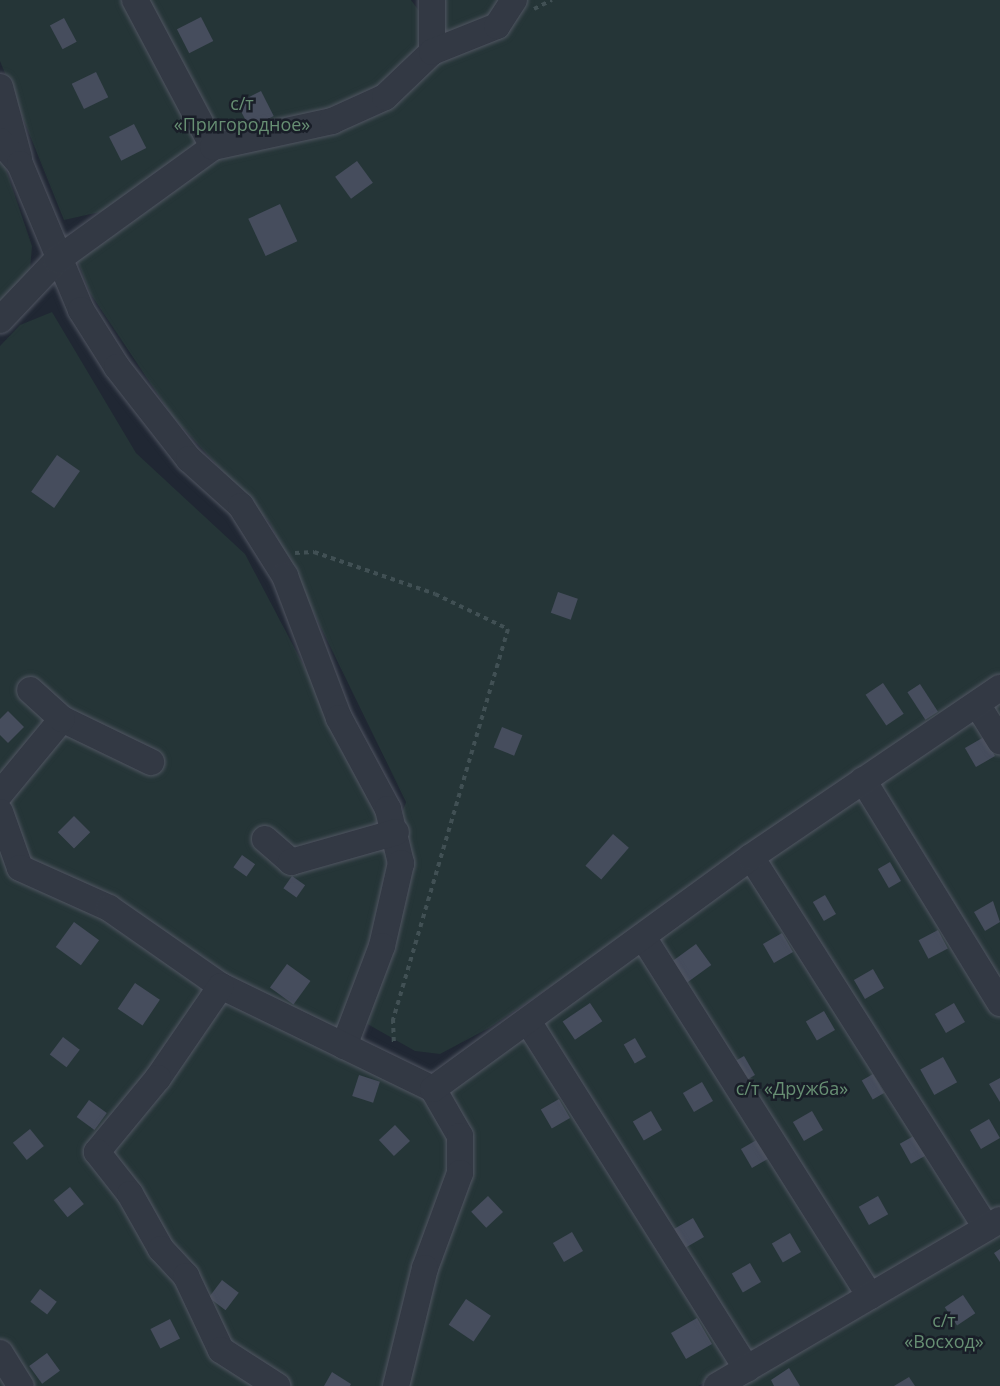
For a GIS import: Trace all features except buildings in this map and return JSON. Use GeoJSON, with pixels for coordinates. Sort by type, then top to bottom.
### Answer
{"type":"FeatureCollection","features":[{"type":"Feature","properties":{"kind":"street"},"geometry":{"type":"LineString","coordinates":[[135,0],[213,147]]}},
{"type":"Feature","properties":{"kind":"street"},"geometry":{"type":"LineString","coordinates":[[432,0],[432,52]]}},
{"type":"Feature","properties":{"kind":"street"},"geometry":{"type":"LineString","coordinates":[[0,320],[57,260],[213,147],[332,121],[385,97],[432,52],[497,26],[514,0]]}},
{"type":"Feature","properties":{"kind":"street"},"geometry":{"type":"LineString","coordinates":[[0,87],[20,164],[57,260],[81,310],[117,367],[189,459],[241,506],[285,576],[339,718],[396,832],[400,862],[382,946],[344,1046]]}},
{"type":"Feature","properties":{"kind":"street"},"geometry":{"type":"LineString","coordinates":[[0,141],[20,164]]}},
{"type":"Feature","properties":{"kind":"street"},"geometry":{"type":"LineString","coordinates":[[433,1089],[529,1023],[751,857],[1000,688]]}},
{"type":"Feature","properties":{"kind":"street"},"geometry":{"type":"LineString","coordinates":[[30,690],[62,719],[151,762]]}},
{"type":"Feature","properties":{"kind":"street"},"geometry":{"type":"LineString","coordinates":[[978,704],[1000,741]]}},
{"type":"Feature","properties":{"kind":"street"},"geometry":{"type":"LineString","coordinates":[[0,794],[62,719]]}},
{"type":"Feature","properties":{"kind":"street"},"geometry":{"type":"LineString","coordinates":[[863,780],[1000,1003]]}},
{"type":"Feature","properties":{"kind":"street"},"geometry":{"type":"LineString","coordinates":[[0,812],[10,873],[109,908],[221,986],[433,1089],[460,1136],[460,1173],[425,1268],[396,1386]]}},
{"type":"Feature","properties":{"kind":"street"},"geometry":{"type":"LineString","coordinates":[[265,839],[291,862],[396,832]]}},
{"type":"Feature","properties":{"kind":"street"},"geometry":{"type":"LineString","coordinates":[[717,1386],[993,1224],[751,857]]}},
{"type":"Feature","properties":{"kind":"street"},"geometry":{"type":"LineString","coordinates":[[643,937],[870,1296]]}},
{"type":"Feature","properties":{"kind":"street"},"geometry":{"type":"LineString","coordinates":[[221,986],[158,1078],[97,1152],[130,1194],[161,1249],[186,1276],[221,1350],[277,1386]]}},
{"type":"Feature","properties":{"kind":"street"},"geometry":{"type":"LineString","coordinates":[[529,1023],[747,1369]]}},
{"type":"Feature","properties":{"kind":"street"},"geometry":{"type":"LineString","coordinates":[[0,1353],[21,1386]]}},
{"type":"Feature","properties":{"kind":"path"},"geometry":{"type":"LineString","coordinates":[[270,553],[314,552],[435,594],[508,629],[393,1019],[394,1069]]}},
{"type":"Feature","properties":{"kind":"green space"},"geometry":{"type":"Polygon","coordinates":[[[0,0],[411,0],[420,12],[441,0],[1000,0],[1000,1208],[698,1386],[0,1386],[0,346],[20,325],[52,312],[136,453],[245,554],[305,668],[400,818],[406,802],[270,523],[173,417],[90,293],[76,257],[163,198],[64,220],[0,61],[0,0]],[[621,939],[489,1028],[440,1054],[415,1051],[348,1013],[330,1051],[431,1099],[621,939]]]}},
{"type":"Feature","properties":{"kind":"green space"},"geometry":{"type":"Polygon","coordinates":[[[0,152],[32,246],[30,270],[0,304],[0,152]]]}},
{"type":"Feature","properties":{"kind":"green space","name":"с/т «Восход»"},"geometry":{"type":"Polygon","coordinates":[[[1000,1233],[1000,1386],[741,1386],[1000,1233]]]}},
{"type":"Feature","properties":{"kind":"park label","name":"с/т «Пригородное»"},"geometry":{"type":"Point","coordinates":[242,114]}},
{"type":"Feature","properties":{"kind":"park label","name":"с/т «Дружба»"},"geometry":{"type":"Point","coordinates":[792,1088]}}]}
